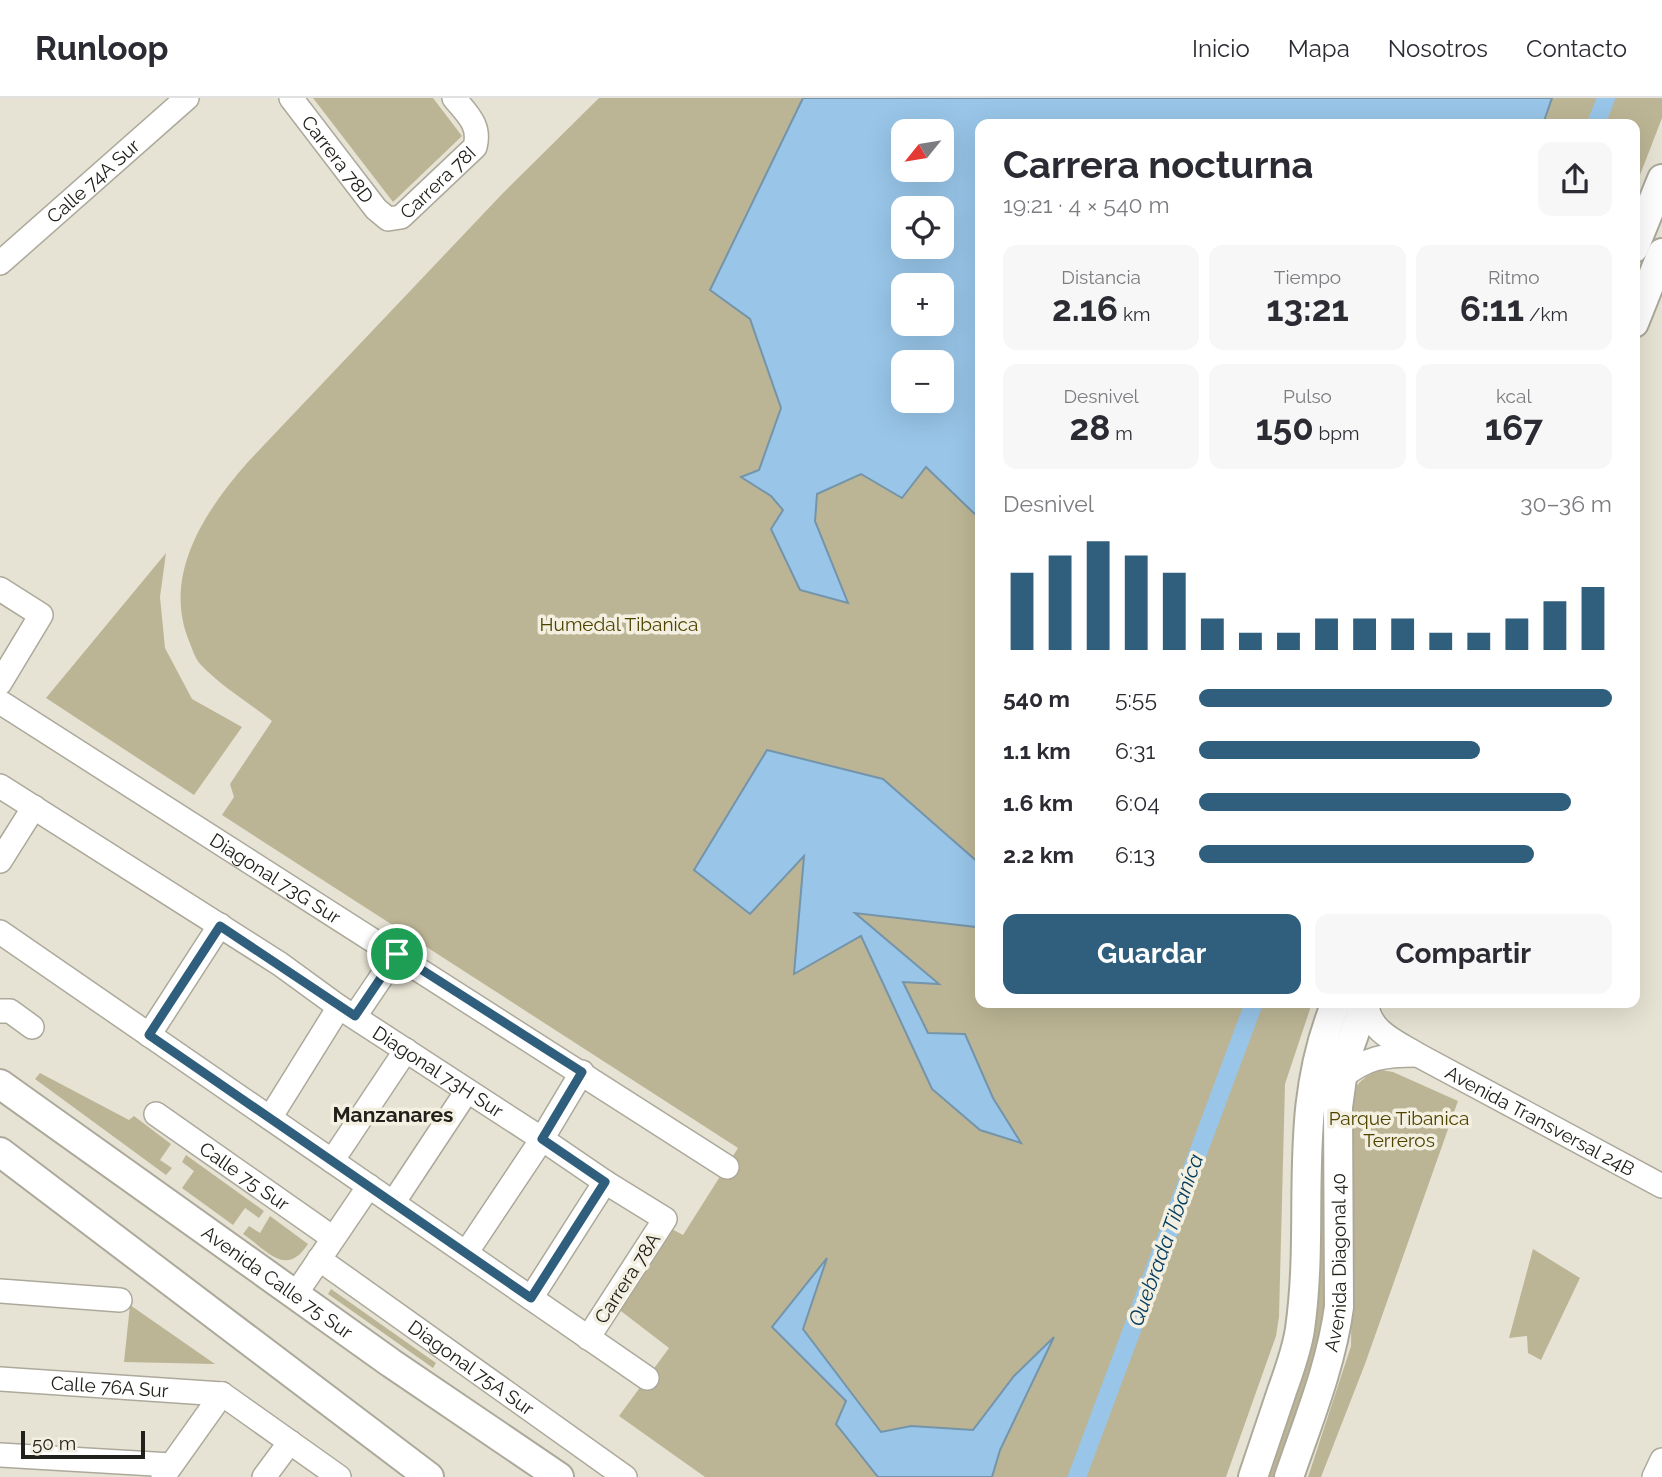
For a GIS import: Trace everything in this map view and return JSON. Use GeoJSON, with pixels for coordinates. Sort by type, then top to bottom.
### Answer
{"type":"FeatureCollection","features":[{"type":"Feature","properties":{"kind":"main road"},"geometry":{"type":"LineString","coordinates":[[1640,233],[1662,179]]}},
{"type":"Feature","properties":{"kind":"main road"},"geometry":{"type":"LineString","coordinates":[[1640,308],[1662,253]]}},
{"type":"Feature","properties":{"kind":"main road","name":"Avenida Diagonal 40"},"geometry":{"type":"LineString","coordinates":[[1253,1477],[1300,1332],[1306,1147],[1311,1092],[1319,1050],[1334,1008]]}},
{"type":"Feature","properties":{"kind":"main road","name":"Avenida Diagonal 40"},"geometry":{"type":"LineString","coordinates":[[1289,1477],[1332,1354],[1339,1307],[1340,1079],[1364,1008]]}},
{"type":"Feature","properties":{"kind":"main road","name":"Avenida Calle 75 Sur"},"geometry":{"type":"LineString","coordinates":[[0,1084],[391,1363],[559,1477]]}},
{"type":"Feature","properties":{"kind":"main road"},"geometry":{"type":"LineString","coordinates":[[0,1152],[429,1477]]}},
{"type":"Feature","properties":{"kind":"street","name":"Calle 74A Sur"},"geometry":{"type":"LineString","coordinates":[[0,263],[187,98]]}},
{"type":"Feature","properties":{"kind":"street","name":"Carrera 78D"},"geometry":{"type":"LineString","coordinates":[[291,98],[376,209],[388,219]]}},
{"type":"Feature","properties":{"kind":"street","name":"Carrera 78I"},"geometry":{"type":"LineString","coordinates":[[388,219],[401,217],[475,147],[478,135],[473,122],[454,98]]}},
{"type":"Feature","properties":{"kind":"street"},"geometry":{"type":"LineString","coordinates":[[0,589],[41,615],[0,683]]}},
{"type":"Feature","properties":{"kind":"street","name":"Diagonal 73G Sur"},"geometry":{"type":"LineString","coordinates":[[0,702],[727,1167]]}},
{"type":"Feature","properties":{"kind":"street","name":"Diagonal 73H Sur"},"geometry":{"type":"LineString","coordinates":[[0,786],[280,964],[347,1012],[665,1219]]}},
{"type":"Feature","properties":{"kind":"street"},"geometry":{"type":"LineString","coordinates":[[0,860],[34,807]]}},
{"type":"Feature","properties":{"kind":"street"},"geometry":{"type":"LineString","coordinates":[[149,1035],[220,926]]}},
{"type":"Feature","properties":{"kind":"street"},"geometry":{"type":"LineString","coordinates":[[0,932],[647,1378]]}},
{"type":"Feature","properties":{"kind":"street"},"geometry":{"type":"LineString","coordinates":[[270,1118],[347,1012],[397,954]]}},
{"type":"Feature","properties":{"kind":"street","name":"Avenida Transversal 24B"},"geometry":{"type":"LineString","coordinates":[[1367,1008],[1374,1024],[1382,1033],[1418,1055],[1662,1186]]}},
{"type":"Feature","properties":{"kind":"street"},"geometry":{"type":"LineString","coordinates":[[0,1010],[10,1011],[32,1027]]}},
{"type":"Feature","properties":{"kind":"street"},"geometry":{"type":"LineString","coordinates":[[332,1161],[406,1050]]}},
{"type":"Feature","properties":{"kind":"street"},"geometry":{"type":"LineString","coordinates":[[1340,1079],[1355,1066],[1372,1059],[1391,1055],[1418,1055]]}},
{"type":"Feature","properties":{"kind":"street"},"geometry":{"type":"LineString","coordinates":[[466,1253],[542,1139],[582,1072]]}},
{"type":"Feature","properties":{"kind":"street"},"geometry":{"type":"LineString","coordinates":[[393,1203],[467,1091]]}},
{"type":"Feature","properties":{"kind":"street","name":"Calle 75 Sur"},"geometry":{"type":"LineString","coordinates":[[156,1114],[333,1238]]}},
{"type":"Feature","properties":{"kind":"street"},"geometry":{"type":"LineString","coordinates":[[531,1298],[605,1182]]}},
{"type":"Feature","properties":{"kind":"street"},"geometry":{"type":"LineString","coordinates":[[295,1295],[369,1186]]}},
{"type":"Feature","properties":{"kind":"street","name":"Carrera 78A"},"geometry":{"type":"LineString","coordinates":[[588,1338],[665,1219]]}},
{"type":"Feature","properties":{"kind":"street","name":"Diagonal 75A Sur"},"geometry":{"type":"LineString","coordinates":[[319,1259],[625,1477]]}},
{"type":"Feature","properties":{"kind":"street"},"geometry":{"type":"LineString","coordinates":[[0,1291],[120,1300]]}},
{"type":"Feature","properties":{"kind":"street","name":"Calle 76A Sur"},"geometry":{"type":"LineString","coordinates":[[0,1379],[222,1394]]}},
{"type":"Feature","properties":{"kind":"street"},"geometry":{"type":"LineString","coordinates":[[0,1455],[166,1471],[222,1394],[339,1477]]}},
{"type":"Feature","properties":{"kind":"street"},"geometry":{"type":"LineString","coordinates":[[264,1477],[290,1442]]}},
{"type":"Feature","properties":{"kind":"street"},"geometry":{"type":"LineString","coordinates":[[1654,1477],[1662,1460]]}},
{"type":"Feature","properties":{"kind":"green space"},"geometry":{"type":"Polygon","coordinates":[[[313,98],[433,98],[462,136],[393,202],[313,98]]]}},
{"type":"Feature","properties":{"kind":"green space","name":"Humedal Tibanica"},"geometry":{"type":"Polygon","coordinates":[[[599,98],[1662,98],[1662,118],[1640,175],[1640,119],[975,119],[975,1008],[1310,1008],[1285,1084],[1279,1317],[1276,1336],[1226,1477],[705,1477],[619,1416],[669,1348],[617,1308],[670,1228],[683,1235],[738,1148],[222,815],[234,797],[230,784],[272,721],[201,665],[189,641],[182,616],[184,568],[192,545],[216,502],[231,482],[503,193],[599,98]]]}},
{"type":"Feature","properties":{"kind":"green space"},"geometry":{"type":"Polygon","coordinates":[[[166,553],[160,597],[165,648],[192,699],[242,727],[194,795],[46,698],[166,553]]]}},
{"type":"Feature","properties":{"kind":"green space"},"geometry":{"type":"Polygon","coordinates":[[[1335,1027],[1325,1326],[1278,1477],[1267,1477],[1315,1137],[1335,1027]]]}},
{"type":"Feature","properties":{"kind":"green space","name":"Parque Tibanica Terreros"},"geometry":{"type":"Polygon","coordinates":[[[1381,1070],[1393,1072],[1458,1101],[1365,1364],[1321,1477],[1308,1477],[1351,1346],[1354,1090],[1365,1077],[1381,1070]]]}},
{"type":"Feature","properties":{"kind":"green space"},"geometry":{"type":"Polygon","coordinates":[[[40,1073],[129,1120],[134,1116],[171,1144],[160,1160],[172,1168],[166,1175],[35,1079],[40,1073]]]}},
{"type":"Feature","properties":{"kind":"green space"},"geometry":{"type":"Polygon","coordinates":[[[186,1155],[264,1211],[259,1218],[245,1208],[233,1225],[182,1188],[194,1171],[182,1162],[186,1155]]]}},
{"type":"Feature","properties":{"kind":"green space"},"geometry":{"type":"Polygon","coordinates":[[[270,1216],[308,1244],[300,1254],[292,1259],[277,1258],[243,1234],[249,1226],[260,1233],[270,1216]]]}},
{"type":"Feature","properties":{"kind":"green space"},"geometry":{"type":"Polygon","coordinates":[[[1533,1249],[1580,1278],[1541,1360],[1528,1353],[1527,1336],[1509,1338],[1533,1249]]]}},
{"type":"Feature","properties":{"kind":"green space"},"geometry":{"type":"Polygon","coordinates":[[[331,1289],[436,1363],[433,1368],[328,1294],[331,1289]]]}},
{"type":"Feature","properties":{"kind":"green space"},"geometry":{"type":"Polygon","coordinates":[[[130,1305],[215,1364],[124,1362],[130,1305]]]}},
{"type":"Feature","properties":{"kind":"water"},"geometry":{"type":"Polygon","coordinates":[[[803,98],[1552,98],[1545,119],[975,119],[975,514],[926,467],[902,498],[861,474],[817,494],[815,521],[848,603],[800,590],[771,529],[783,510],[771,496],[741,477],[759,470],[781,408],[750,319],[710,290],[803,98]]]}},
{"type":"Feature","properties":{"kind":"water"},"geometry":{"type":"Polygon","coordinates":[[[767,750],[883,779],[975,860],[975,927],[855,913],[939,984],[903,982],[928,1033],[965,1034],[993,1098],[1021,1143],[980,1130],[932,1089],[861,936],[794,974],[804,856],[750,914],[694,870],[767,750]]]}},
{"type":"Feature","properties":{"kind":"water"},"geometry":{"type":"Polygon","coordinates":[[[827,1258],[803,1329],[881,1432],[911,1426],[973,1430],[1014,1376],[1054,1337],[1000,1450],[992,1477],[878,1477],[836,1424],[846,1401],[772,1327],[827,1258]]]}},
{"type":"Feature","properties":{"kind":"waterway","name":"Quebrada Tibaníca"},"geometry":{"type":"LineString","coordinates":[[1598,119],[1606,98]]}},
{"type":"Feature","properties":{"kind":"waterway","name":"Quebrada Tibaníca"},"geometry":{"type":"LineString","coordinates":[[1077,1477],[1252,1008]]}},
{"type":"Feature","properties":{"kind":"district","name":"Manzanares"},"geometry":{"type":"Point","coordinates":[393,1115]}},
{"type":"Feature","properties":{"kind":"route"},"geometry":{"type":"LineString","coordinates":[[220,926],[355,1016],[397,954],[582,1072],[542,1139],[605,1182],[531,1298],[149,1035],[220,926]]}}]}
